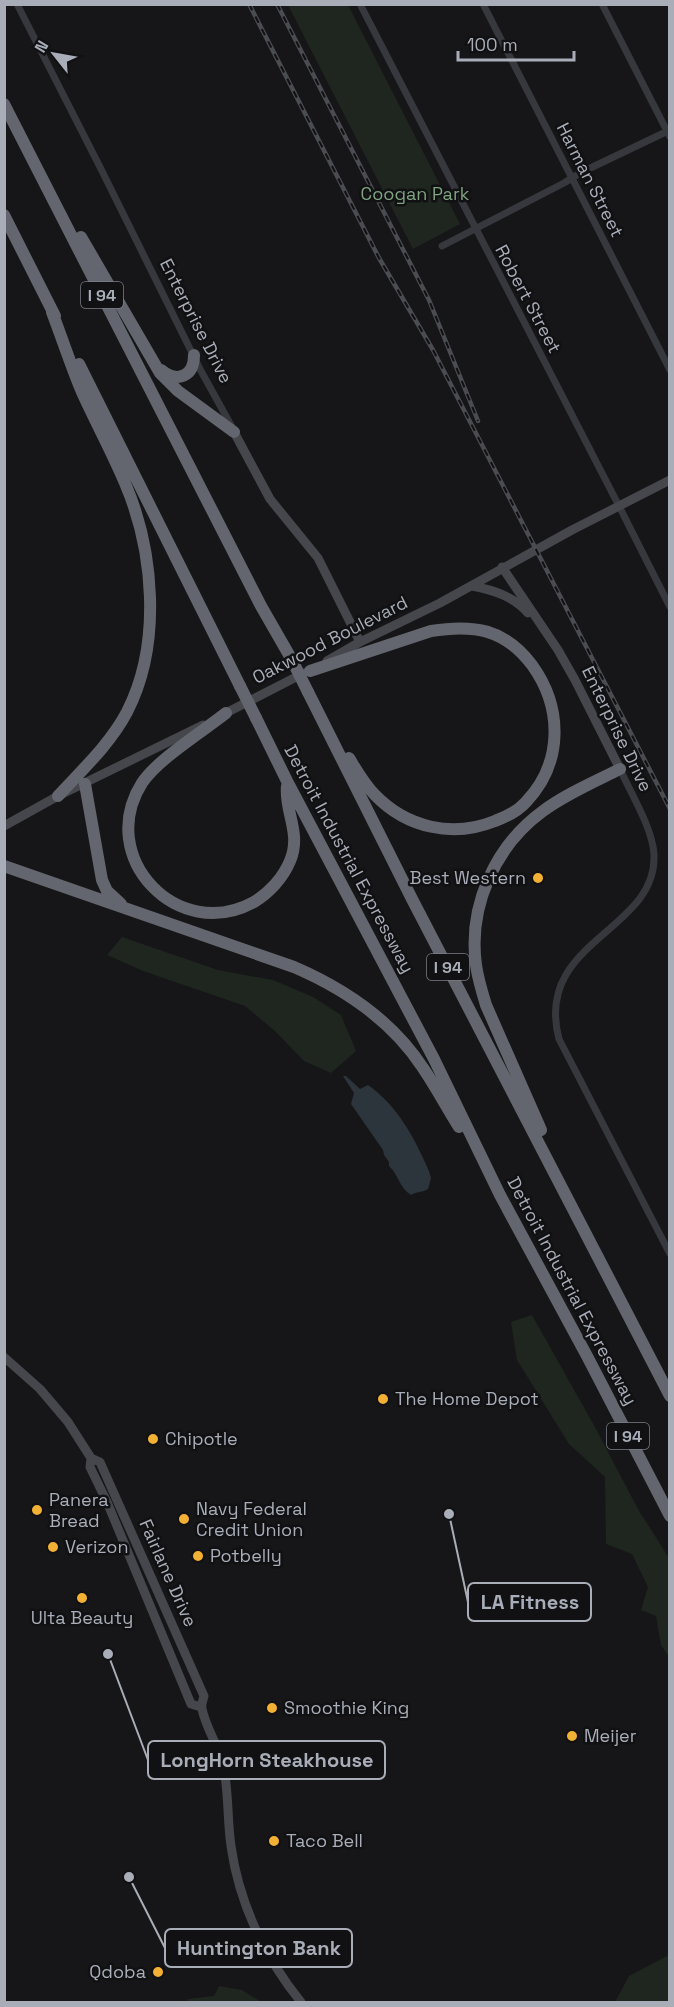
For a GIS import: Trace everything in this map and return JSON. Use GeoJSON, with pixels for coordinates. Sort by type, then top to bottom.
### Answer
{"type":"FeatureCollection","features":[{"type":"Feature","properties":{"kind":"highway"},"geometry":{"type":"LineString","coordinates":[[4,102],[154,364],[178,391],[234,432]]}},
{"type":"Feature","properties":{"kind":"highway","name":"Detroit Industrial Expressway"},"geometry":{"type":"LineString","coordinates":[[4,102],[669,1396]]}},
{"type":"Feature","properties":{"kind":"highway","name":"Detroit Industrial Expressway"},"geometry":{"type":"LineString","coordinates":[[4,215],[287,781],[434,1059],[500,1195],[587,1356],[669,1516]]}},
{"type":"Feature","properties":{"kind":"highway"},"geometry":{"type":"LineString","coordinates":[[52,312],[82,391],[126,485],[146,556],[150,616],[144,667],[127,711],[106,744],[58,796]]}},
{"type":"Feature","properties":{"kind":"highway"},"geometry":{"type":"LineString","coordinates":[[154,364],[168,375],[182,376],[191,370],[194,355]]}},
{"type":"Feature","properties":{"kind":"highway"},"geometry":{"type":"LineString","coordinates":[[310,671],[431,631],[471,628],[489,632],[507,640],[523,654],[536,671],[548,692],[554,714],[555,737],[550,764],[540,784],[525,804],[505,817],[482,827],[459,830],[437,829],[413,823],[376,797],[323,722]]}},
{"type":"Feature","properties":{"kind":"highway"},"geometry":{"type":"LineString","coordinates":[[225,713],[157,766],[142,783],[134,800],[129,822],[130,844],[137,866],[152,886],[174,903],[189,910],[217,913],[239,909],[265,894],[280,878],[290,862],[293,851],[293,821],[286,793],[287,781]]}},
{"type":"Feature","properties":{"kind":"highway"},"geometry":{"type":"LineString","coordinates":[[575,1211],[561,1170],[486,1005],[476,966],[476,927],[482,897],[490,875],[501,855],[516,836],[541,812],[620,769]]}},
{"type":"Feature","properties":{"kind":"highway"},"geometry":{"type":"LineString","coordinates":[[85,784],[102,880],[107,891],[124,907]]}},
{"type":"Feature","properties":{"kind":"highway"},"geometry":{"type":"LineString","coordinates":[[4,866],[294,967],[322,980],[362,1005],[393,1032],[423,1067],[500,1195]]}},
{"type":"Feature","properties":{"kind":"main road","name":"Enterprise Drive"},"geometry":{"type":"LineString","coordinates":[[234,432],[270,499],[318,558],[360,642]]}},
{"type":"Feature","properties":{"kind":"main road","name":"Oakwood Boulevard"},"geometry":{"type":"LineString","coordinates":[[4,826],[58,796],[310,671],[360,642],[472,586],[502,567],[669,480]]}},
{"type":"Feature","properties":{"kind":"main road","name":"Enterprise Drive"},"geometry":{"type":"LineString","coordinates":[[502,567],[575,680],[620,769]]}},
{"type":"Feature","properties":{"kind":"main road"},"geometry":{"type":"LineString","coordinates":[[472,586],[495,591],[509,598],[523,608],[545,632]]}},
{"type":"Feature","properties":{"kind":"main road","name":"Fairlane Drive"},"geometry":{"type":"LineString","coordinates":[[4,1357],[40,1389],[68,1422],[91,1458],[100,1462],[204,1696],[201,1707],[220,1755],[225,1777],[231,1846],[241,1890],[268,1954],[301,2002]]}},
{"type":"Feature","properties":{"kind":"main road","name":"Fairlane Drive"},"geometry":{"type":"LineString","coordinates":[[91,1458],[90,1467],[116,1523],[191,1704],[201,1707]]}},
{"type":"Feature","properties":{"kind":"street","name":"Enterprise Drive"},"geometry":{"type":"LineString","coordinates":[[17,4],[234,432]]}},
{"type":"Feature","properties":{"kind":"street","name":"Robert Street"},"geometry":{"type":"LineString","coordinates":[[360,4],[669,607]]}},
{"type":"Feature","properties":{"kind":"street","name":"Harman Street"},"geometry":{"type":"LineString","coordinates":[[483,4],[669,370]]}},
{"type":"Feature","properties":{"kind":"street"},"geometry":{"type":"LineString","coordinates":[[442,246],[572,178],[668,132],[602,4]]}},
{"type":"Feature","properties":{"kind":"street","name":"Enterprise Drive"},"geometry":{"type":"LineString","coordinates":[[620,769],[651,840],[654,855],[652,873],[646,889],[637,901],[577,958],[564,977],[556,998],[555,1022],[559,1039],[669,1254]]}},
{"type":"Feature","properties":{"kind":"green space","name":"Coogan Park"},"geometry":{"type":"Polygon","coordinates":[[[288,5],[348,5],[460,224],[413,249],[288,5]]]}},
{"type":"Feature","properties":{"kind":"green space"},"geometry":{"type":"Polygon","coordinates":[[[122,937],[218,970],[273,980],[313,997],[341,1015],[356,1051],[331,1073],[304,1061],[275,1031],[245,1006],[143,971],[107,955],[122,937]]]}},
{"type":"Feature","properties":{"kind":"green space"},"geometry":{"type":"Polygon","coordinates":[[[532,1315],[638,1509],[669,1558],[669,1657],[661,1645],[656,1616],[641,1610],[648,1587],[632,1554],[606,1544],[605,1477],[569,1444],[517,1360],[511,1322],[532,1315]]]}},
{"type":"Feature","properties":{"kind":"green space"},"geometry":{"type":"Polygon","coordinates":[[[669,1955],[669,2002],[615,2002],[629,1976],[669,1955]]]}},
{"type":"Feature","properties":{"kind":"green space"},"geometry":{"type":"Polygon","coordinates":[[[219,1986],[242,1990],[261,2002],[187,2002],[188,1999],[214,1996],[219,1986]]]}},
{"type":"Feature","properties":{"kind":"shaded area"},"geometry":{"type":"Polygon","coordinates":[[[343,1076],[346,1076],[360,1089],[368,1085],[379,1093],[397,1113],[418,1147],[429,1171],[431,1178],[428,1189],[411,1195],[404,1189],[389,1166],[383,1150],[351,1104],[354,1093],[343,1076]]]}},
{"type":"Feature","properties":{"kind":"railway"},"geometry":{"type":"LineString","coordinates":[[249,4],[379,258],[433,350],[670,809]]}},
{"type":"Feature","properties":{"kind":"railway"},"geometry":{"type":"LineString","coordinates":[[277,4],[429,300],[478,421]]}},
{"type":"Feature","properties":{"kind":"place","name":"Best Western"},"geometry":{"type":"Point","coordinates":[538,878]}},
{"type":"Feature","properties":{"kind":"place","name":"The Home Depot"},"geometry":{"type":"Point","coordinates":[383,1399]}},
{"type":"Feature","properties":{"kind":"place","name":"Chipotle"},"geometry":{"type":"Point","coordinates":[153,1439]}},
{"type":"Feature","properties":{"kind":"place","name":"Panera Bread"},"geometry":{"type":"Point","coordinates":[37,1510]}},
{"type":"Feature","properties":{"kind":"place","name":"LA Fitness"},"geometry":{"type":"Point","coordinates":[449,1514]}},
{"type":"Feature","properties":{"kind":"place","name":"Navy Federal Credit Union"},"geometry":{"type":"Point","coordinates":[184,1519]}},
{"type":"Feature","properties":{"kind":"place","name":"Verizon"},"geometry":{"type":"Point","coordinates":[53,1547]}},
{"type":"Feature","properties":{"kind":"place","name":"Potbelly"},"geometry":{"type":"Point","coordinates":[198,1556]}},
{"type":"Feature","properties":{"kind":"place","name":"Ulta Beauty"},"geometry":{"type":"Point","coordinates":[82,1598]}},
{"type":"Feature","properties":{"kind":"place","name":"LongHorn Steakhouse"},"geometry":{"type":"Point","coordinates":[108,1654]}},
{"type":"Feature","properties":{"kind":"place","name":"Smoothie King"},"geometry":{"type":"Point","coordinates":[272,1708]}},
{"type":"Feature","properties":{"kind":"place","name":"Meijer"},"geometry":{"type":"Point","coordinates":[572,1736]}},
{"type":"Feature","properties":{"kind":"place","name":"Taco Bell"},"geometry":{"type":"Point","coordinates":[274,1841]}},
{"type":"Feature","properties":{"kind":"place","name":"Huntington Bank"},"geometry":{"type":"Point","coordinates":[129,1877]}},
{"type":"Feature","properties":{"kind":"place","name":"Qdoba"},"geometry":{"type":"Point","coordinates":[158,1972]}}]}
